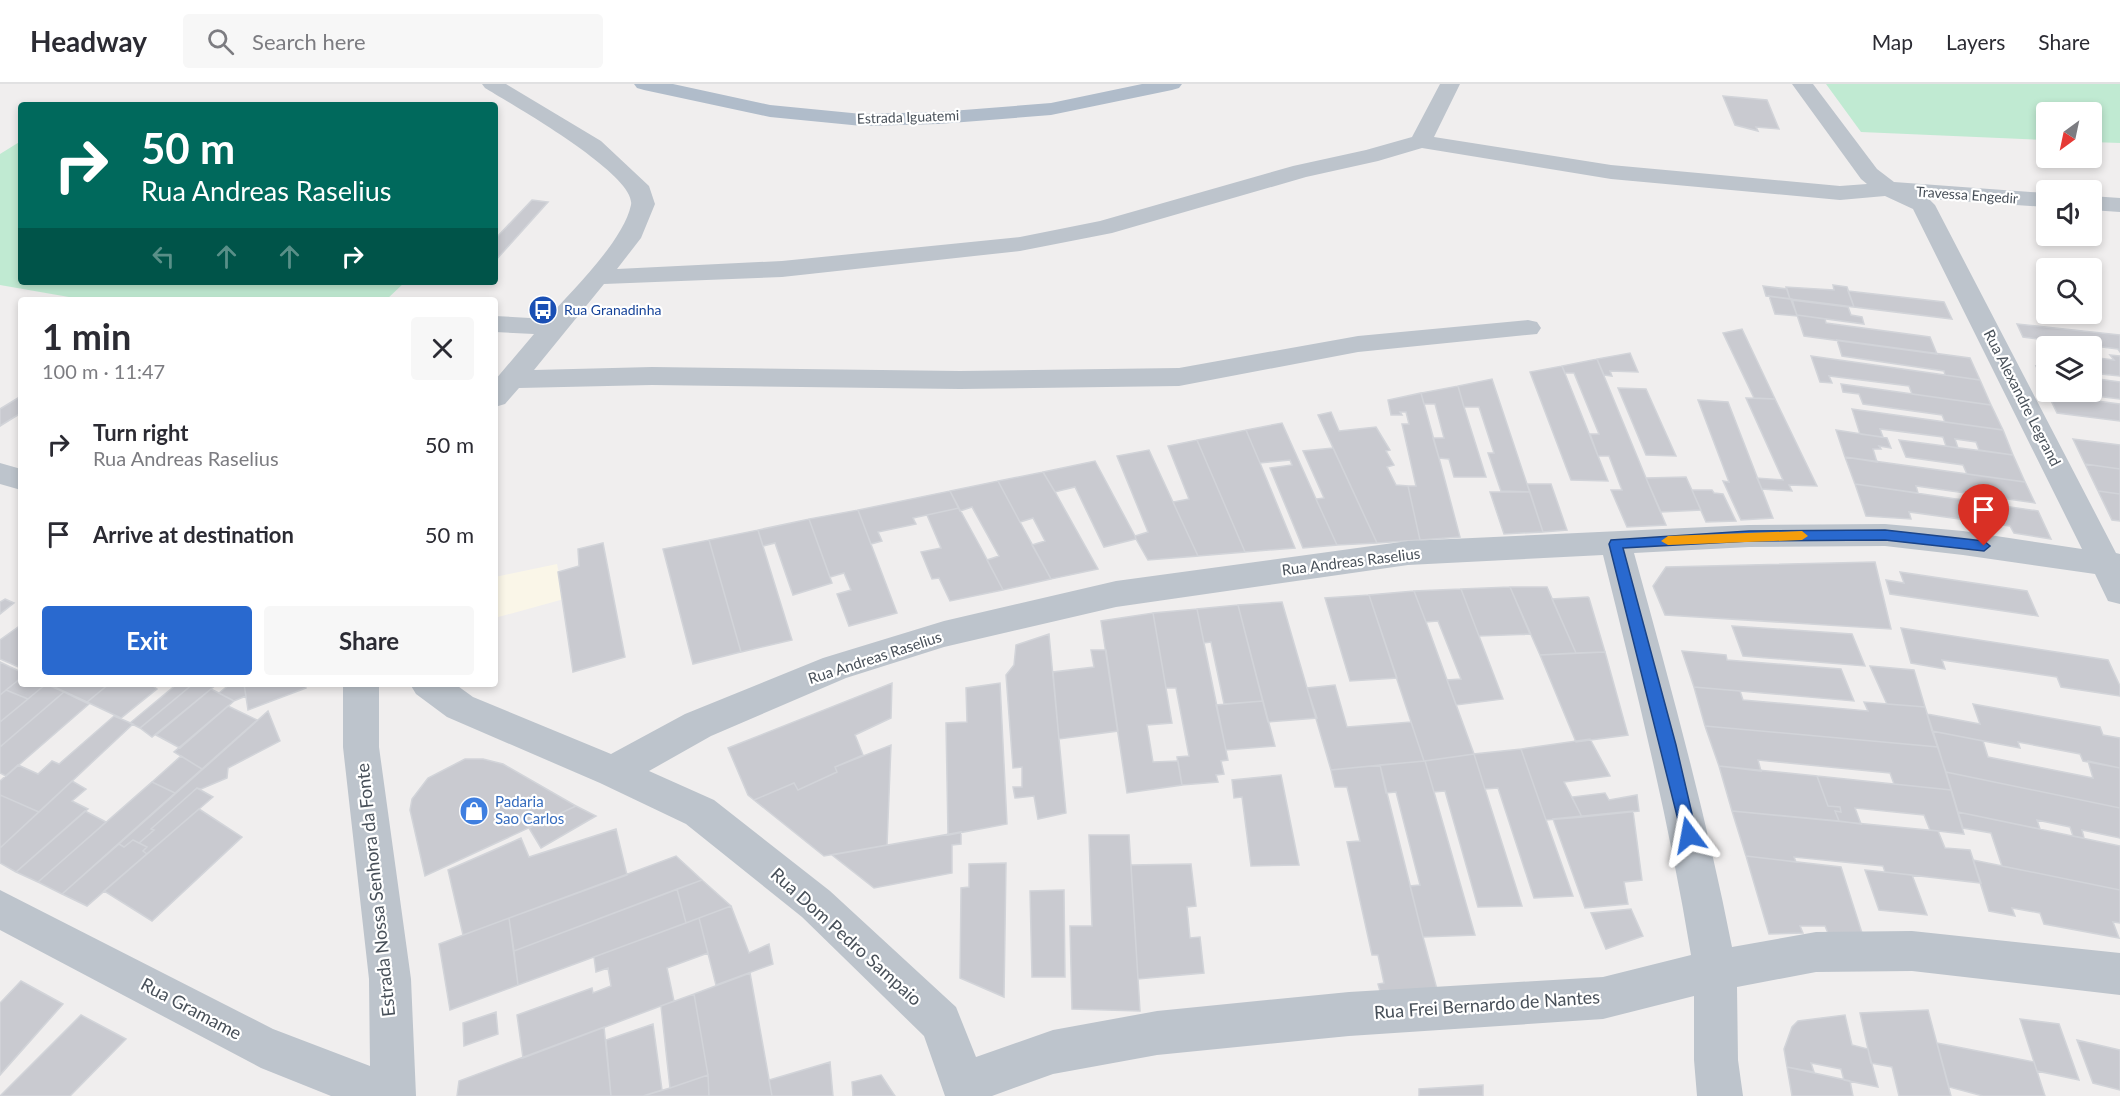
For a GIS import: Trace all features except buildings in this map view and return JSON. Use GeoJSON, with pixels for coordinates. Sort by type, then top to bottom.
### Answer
{"type":"FeatureCollection","features":[{"type":"Feature","properties":{"kind":"main road","name":"Estrada Iguatemi"},"geometry":{"type":"LineString","coordinates":[[644,84],[770,111],[862,120],[938,118],[1051,109],[1172,84]]}},
{"type":"Feature","properties":{"kind":"street"},"geometry":{"type":"LineString","coordinates":[[492,84],[593,146],[641,191],[643,204],[629,238],[503,388]]}},
{"type":"Feature","properties":{"kind":"street"},"geometry":{"type":"LineString","coordinates":[[597,277],[782,269],[1020,244],[1103,228],[1301,171],[1370,156],[1421,141],[1450,84]]}},
{"type":"Feature","properties":{"kind":"street"},"geometry":{"type":"LineString","coordinates":[[1802,84],[1869,174],[1888,189]]}},
{"type":"Feature","properties":{"kind":"street","name":"Travessa Engedir"},"geometry":{"type":"LineString","coordinates":[[1421,141],[1611,172],[1742,185],[1840,193],[1888,189],[2036,199]]}},
{"type":"Feature","properties":{"kind":"street","name":"Rua Alexandre Legrand"},"geometry":{"type":"LineString","coordinates":[[1888,189],[1923,205],[2115,574]]}},
{"type":"Feature","properties":{"kind":"street"},"geometry":{"type":"LineString","coordinates":[[2102,204],[2120,205]]}},
{"type":"Feature","properties":{"kind":"street"},"geometry":{"type":"LineString","coordinates":[[498,324],[555,327]]}},
{"type":"Feature","properties":{"kind":"street"},"geometry":{"type":"LineString","coordinates":[[503,388],[652,376],[960,380],[1179,377],[1358,344],[1528,328]]}},
{"type":"Feature","properties":{"kind":"street"},"geometry":{"type":"LineString","coordinates":[[0,473],[18,479]]}},
{"type":"Feature","properties":{"kind":"street","name":"Rua Andreas Raselius"},"geometry":{"type":"LineString","coordinates":[[614,772],[698,725],[835,668],[944,634],[1116,594],[1408,553],[1749,536],[1885,535],[2115,574]]}},
{"type":"Feature","properties":{"kind":"street"},"geometry":{"type":"LineString","coordinates":[[1616,544],[1669,745],[1699,880],[1715,970],[1716,1060],[1720,1096]]}},
{"type":"Feature","properties":{"kind":"street","name":"Estrada Nossa Senhora da Fonte"},"geometry":{"type":"LineString","coordinates":[[361,687],[361,747],[390,978],[393,1096]]}},
{"type":"Feature","properties":{"kind":"street","name":"Rua Dom Pedro Sampaio"},"geometry":{"type":"LineString","coordinates":[[432,687],[460,707],[614,772],[700,812],[816,904],[941,1022],[965,1090]]}},
{"type":"Feature","properties":{"kind":"street","name":"Rua Gramame"},"geometry":{"type":"LineString","coordinates":[[0,909],[261,1046],[388,1096]]}},
{"type":"Feature","properties":{"kind":"street","name":"Rua Frei Bernardo de Nantes"},"geometry":{"type":"LineString","coordinates":[[965,1090],[1053,1052],[1157,1033],[1349,1014],[1603,998],[1715,970],[1816,952],[1912,951],[2120,974]]}},
{"type":"Feature","properties":{"kind":"shaded area"},"geometry":{"type":"Polygon","coordinates":[[[557,564],[564,599],[498,617],[498,576],[557,564]]]}},
{"type":"Feature","properties":{"kind":"green space"},"geometry":{"type":"Polygon","coordinates":[[[1826,84],[2120,84],[2120,143],[2102,142],[2102,102],[2036,102],[2036,140],[1861,132],[1826,84]]]}},
{"type":"Feature","properties":{"kind":"green space"},"geometry":{"type":"Polygon","coordinates":[[[18,143],[18,285],[402,285],[389,297],[69,297],[0,285],[0,154],[18,143]]]}},
{"type":"Feature","properties":{"kind":"slow traffic"},"geometry":{"type":"LineString","coordinates":[[1668,541],[1749,536],[1802,536]]}},
{"type":"Feature","properties":{"kind":"place","name":"Rua Granadinha"},"geometry":{"type":"Point","coordinates":[543,310]}},
{"type":"Feature","properties":{"kind":"place","name":"Padaria Sao Carlos"},"geometry":{"type":"Point","coordinates":[474,811]}},
{"type":"Feature","properties":{"kind":"route"},"geometry":{"type":"LineString","coordinates":[[1689,835],[1669,745],[1616,544],[1749,536],[1885,535],[1984,546]]}}]}
